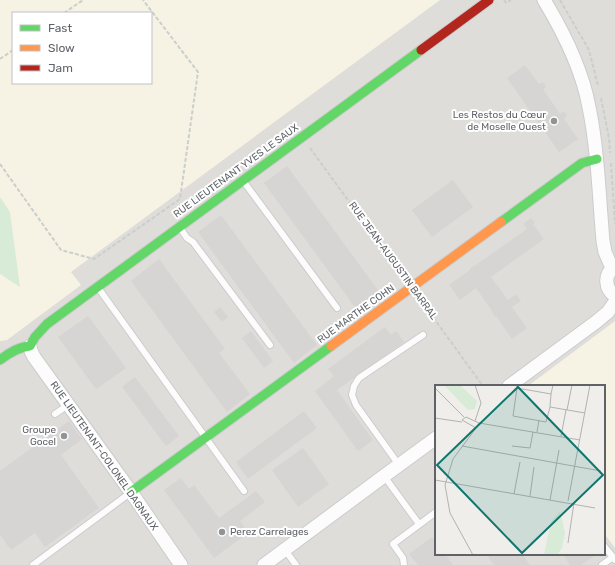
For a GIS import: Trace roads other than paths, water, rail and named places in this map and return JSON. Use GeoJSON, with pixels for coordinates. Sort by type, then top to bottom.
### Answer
{"type":"FeatureCollection","features":[{"type":"Feature","properties":{"kind":"street","name":"RUE LIEUTENANT YVES LE SAUX"},"geometry":{"type":"LineString","coordinates":[[30,346],[35,337],[47,324],[489,0]]}},
{"type":"Feature","properties":{"kind":"street"},"geometry":{"type":"LineString","coordinates":[[544,0],[570,49],[581,77],[589,105],[597,159],[603,241],[605,252],[614,268],[607,276],[607,284],[610,292],[615,296]]}},
{"type":"Feature","properties":{"kind":"street","name":"RUE MARTHE COHN"},"geometry":{"type":"LineString","coordinates":[[131,492],[582,162],[597,159]]}},
{"type":"Feature","properties":{"kind":"street"},"geometry":{"type":"LineString","coordinates":[[510,385],[596,322],[608,312],[615,302]]}},
{"type":"Feature","properties":{"kind":"street"},"geometry":{"type":"LineString","coordinates":[[0,359],[13,351],[25,346],[30,346]]}},
{"type":"Feature","properties":{"kind":"street","name":"RUE LIEUTENANT-COLONEL DAGNAUX"},"geometry":{"type":"LineString","coordinates":[[30,346],[34,358],[131,492],[181,565]]}},
{"type":"Feature","properties":{"kind":"street"},"geometry":{"type":"LineString","coordinates":[[264,565],[435,439]]}},
{"type":"Feature","properties":{"kind":"lane"},"geometry":{"type":"LineString","coordinates":[[242,180],[337,308]]}},
{"type":"Feature","properties":{"kind":"lane"},"geometry":{"type":"LineString","coordinates":[[179,227],[187,238],[193,242],[270,345]]}},
{"type":"Feature","properties":{"kind":"lane"},"geometry":{"type":"LineString","coordinates":[[98,287],[244,491]]}},
{"type":"Feature","properties":{"kind":"lane"},"geometry":{"type":"LineString","coordinates":[[400,464],[356,405],[352,395],[354,386],[359,378],[423,335]]}},
{"type":"Feature","properties":{"kind":"lane"},"geometry":{"type":"LineString","coordinates":[[56,414],[68,405]]}},
{"type":"Feature","properties":{"kind":"lane"},"geometry":{"type":"LineString","coordinates":[[384,476],[419,524]]}},
{"type":"Feature","properties":{"kind":"lane"},"geometry":{"type":"LineString","coordinates":[[33,565],[131,492]]}},
{"type":"Feature","properties":{"kind":"lane"},"geometry":{"type":"LineString","coordinates":[[404,565],[403,558],[393,544],[435,513]]}},
{"type":"Feature","properties":{"kind":"lane"},"geometry":{"type":"LineString","coordinates":[[602,565],[614,559],[605,547]]}},
{"type":"Feature","properties":{"kind":"lane"},"geometry":{"type":"LineString","coordinates":[[285,550],[296,565]]}},
{"type":"Feature","properties":{"kind":"place","name":"Les Restos du Cœur de Moselle Ouest"},"geometry":{"type":"Point","coordinates":[554,121]}},
{"type":"Feature","properties":{"kind":"place","name":"Groupe Gocel"},"geometry":{"type":"Point","coordinates":[64,436]}},
{"type":"Feature","properties":{"kind":"place","name":"Perez Carrelages"},"geometry":{"type":"Point","coordinates":[222,532]}}]}
